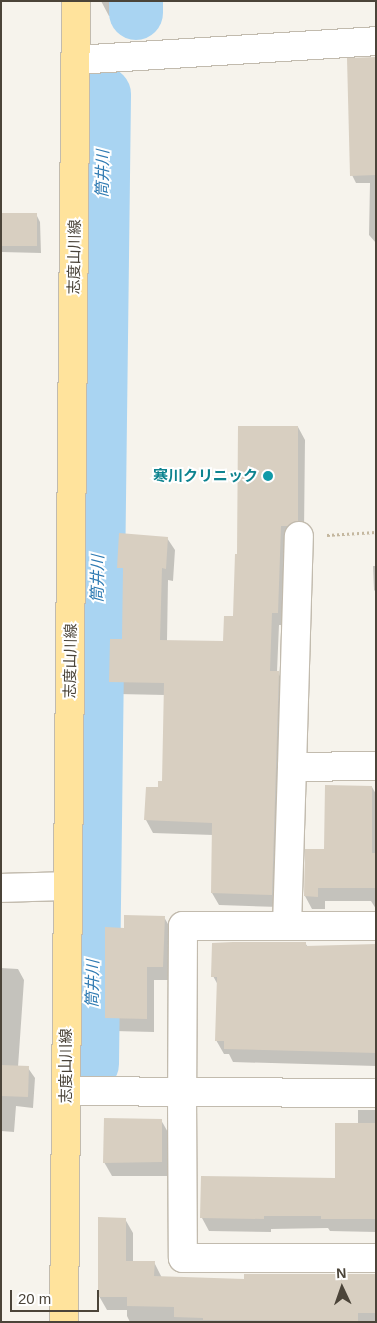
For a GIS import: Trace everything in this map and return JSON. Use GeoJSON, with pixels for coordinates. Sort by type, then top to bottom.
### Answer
{"type":"FeatureCollection","features":[{"type":"Feature","properties":{"kind":"main road","name":"志度山川線"},"geometry":{"type":"LineString","coordinates":[[64,1322],[77,60],[76,1]]}},
{"type":"Feature","properties":{"kind":"street"},"geometry":{"type":"LineString","coordinates":[[77,60],[145,57],[376,40]]}},
{"type":"Feature","properties":{"kind":"street"},"geometry":{"type":"LineString","coordinates":[[287,926],[299,536]]}},
{"type":"Feature","properties":{"kind":"street"},"geometry":{"type":"LineString","coordinates":[[292,767],[376,766]]}},
{"type":"Feature","properties":{"kind":"street"},"geometry":{"type":"LineString","coordinates":[[1,888],[68,886]]}},
{"type":"Feature","properties":{"kind":"street"},"geometry":{"type":"LineString","coordinates":[[376,926],[183,926],[182,1092],[183,1258],[376,1258]]}},
{"type":"Feature","properties":{"kind":"street"},"geometry":{"type":"LineString","coordinates":[[66,1091],[376,1093]]}},
{"type":"Feature","properties":{"kind":"path"},"geometry":{"type":"LineString","coordinates":[[299,536],[376,532]]}},
{"type":"Feature","properties":{"kind":"building"},"geometry":{"type":"Polygon","coordinates":[[[376,57],[376,175],[350,176],[347,58],[376,57]]]}},
{"type":"Feature","properties":{"kind":"building"},"geometry":{"type":"Polygon","coordinates":[[[1,213],[37,213],[37,246],[1,246],[1,213]]]}},
{"type":"Feature","properties":{"kind":"building"},"geometry":{"type":"Polygon","coordinates":[[[238,426],[298,426],[298,521],[288,526],[281,526],[278,613],[272,613],[270,671],[279,671],[272,895],[211,893],[212,823],[144,820],[146,787],[158,787],[158,781],[162,781],[164,683],[109,682],[110,639],[122,639],[123,568],[117,568],[119,533],[168,537],[166,569],[162,568],[160,640],[223,641],[224,616],[233,616],[235,554],[237,554],[238,426]]]}},
{"type":"Feature","properties":{"kind":"building"},"geometry":{"type":"Polygon","coordinates":[[[325,785],[372,786],[372,853],[376,853],[376,888],[318,888],[318,897],[304,896],[305,849],[324,849],[325,785]]]}},
{"type":"Feature","properties":{"kind":"building"},"geometry":{"type":"Polygon","coordinates":[[[124,915],[165,916],[163,967],[147,967],[147,1019],[105,1018],[105,927],[124,928],[124,915]]]}},
{"type":"Feature","properties":{"kind":"building"},"geometry":{"type":"Polygon","coordinates":[[[306,942],[306,946],[376,944],[376,1053],[224,1049],[224,1041],[215,1041],[217,977],[211,977],[212,943],[306,942]]]}},
{"type":"Feature","properties":{"kind":"building"},"geometry":{"type":"Polygon","coordinates":[[[1,1065],[29,1066],[28,1097],[1,1096],[1,1065]]]}},
{"type":"Feature","properties":{"kind":"building"},"geometry":{"type":"Polygon","coordinates":[[[104,1118],[162,1119],[162,1162],[103,1163],[104,1118]]]}},
{"type":"Feature","properties":{"kind":"building"},"geometry":{"type":"Polygon","coordinates":[[[335,1123],[376,1123],[376,1219],[321,1219],[321,1216],[264,1216],[264,1219],[200,1218],[201,1176],[335,1178],[335,1123]]]}},
{"type":"Feature","properties":{"kind":"building"},"geometry":{"type":"Polygon","coordinates":[[[98,1217],[126,1218],[126,1261],[155,1261],[154,1276],[244,1279],[244,1274],[376,1274],[376,1313],[358,1313],[358,1321],[203,1320],[203,1318],[174,1317],[174,1307],[127,1306],[127,1297],[98,1297],[98,1217]]]}},
{"type":"Feature","properties":{"kind":"waterway","name":"筒井川"},"geometry":{"type":"LineString","coordinates":[[136,1],[136,13]]}},
{"type":"Feature","properties":{"kind":"waterway","name":"筒井川"},"geometry":{"type":"LineString","coordinates":[[92,1064],[104,94]]}},
{"type":"Feature","properties":{"kind":"place","name":"寒川クリニック"},"geometry":{"type":"Point","coordinates":[268,476]}}]}
